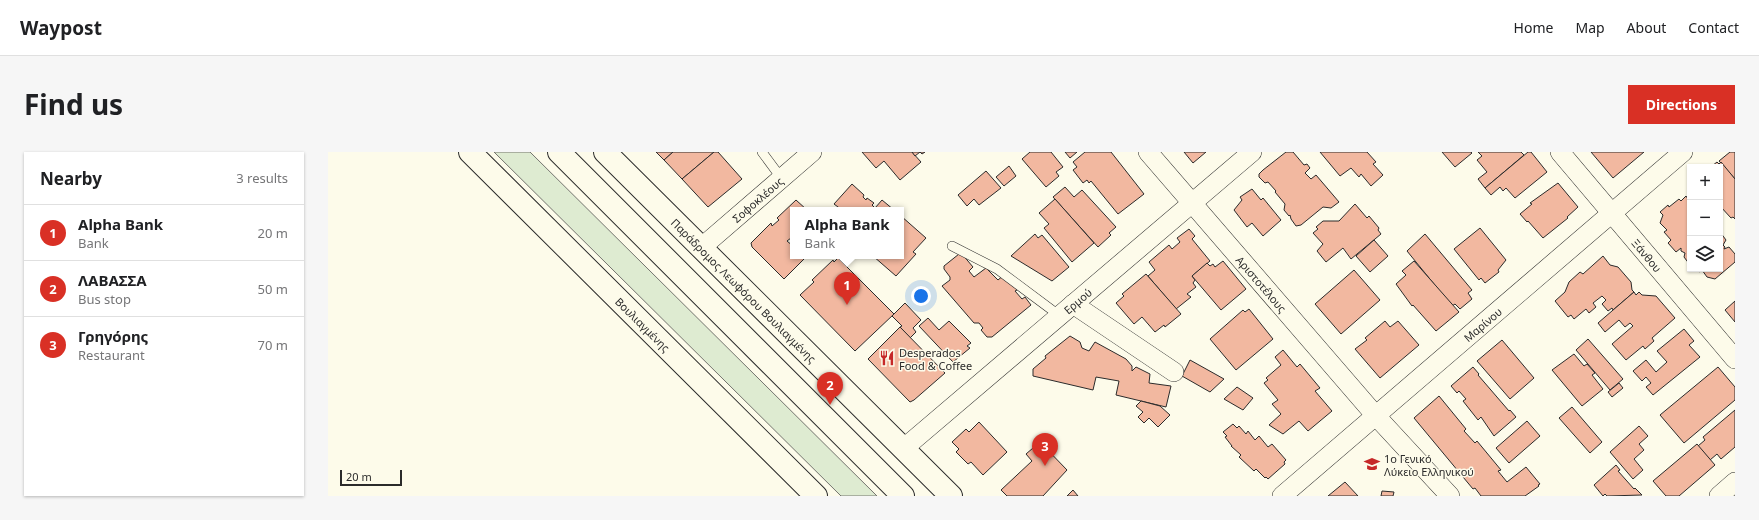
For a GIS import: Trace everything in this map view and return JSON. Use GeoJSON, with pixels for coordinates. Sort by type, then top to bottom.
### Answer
{"type":"FeatureCollection","features":[{"type":"Feature","properties":{"kind":"main road","name":"Βουλιαγμένης"},"geometry":{"type":"LineString","coordinates":[[470,152],[816,496]]}},
{"type":"Feature","properties":{"kind":"main road"},"geometry":{"type":"LineString","coordinates":[[559,152],[906,494]]}},
{"type":"Feature","properties":{"kind":"main road","name":"Παράδρομος Λεωφόρου Βουλιαγμένης"},"geometry":{"type":"LineString","coordinates":[[605,152],[951,496]]}},
{"type":"Feature","properties":{"kind":"street","name":"Σοφοκλέους"},"geometry":{"type":"LineString","coordinates":[[702,247],[812,152]]}},
{"type":"Feature","properties":{"kind":"street","name":"Αριστοτέλους"},"geometry":{"type":"LineString","coordinates":[[1148,152],[1376,416],[1450,496]]}},
{"type":"Feature","properties":{"kind":"street","name":"Ερμού"},"geometry":{"type":"LineString","coordinates":[[904,449],[1252,152]]}},
{"type":"Feature","properties":{"kind":"street","name":"Ξάνθου"},"geometry":{"type":"LineString","coordinates":[[1560,152],[1735,359]]}},
{"type":"Feature","properties":{"kind":"street","name":"Μαρίνου"},"geometry":{"type":"LineString","coordinates":[[1282,496],[1683,152]]}},
{"type":"Feature","properties":{"kind":"street"},"geometry":{"type":"LineString","coordinates":[[1067,310],[1174,372]]}},
{"type":"Feature","properties":{"kind":"street"},"geometry":{"type":"LineString","coordinates":[[1719,496],[1735,482]]}},
{"type":"Feature","properties":{"kind":"lane"},"geometry":{"type":"LineString","coordinates":[[762,152],[782,179]]}},
{"type":"Feature","properties":{"kind":"lane"},"geometry":{"type":"LineString","coordinates":[[952,246],[997,269],[1067,310]]}},
{"type":"Feature","properties":{"kind":"green space"},"geometry":{"type":"Polygon","coordinates":[[[494,152],[530,152],[877,496],[841,496],[494,152]]]}},
{"type":"Feature","properties":{"kind":"building"},"geometry":{"type":"Polygon","coordinates":[[[656,152],[673,152],[664,160],[656,152]]]}},
{"type":"Feature","properties":{"kind":"building"},"geometry":{"type":"Polygon","coordinates":[[[673,152],[714,152],[682,179],[664,160],[673,152]]]}},
{"type":"Feature","properties":{"kind":"building"},"geometry":{"type":"Polygon","coordinates":[[[714,152],[718,152],[742,179],[708,207],[682,179],[714,152]]]}},
{"type":"Feature","properties":{"kind":"building"},"geometry":{"type":"Polygon","coordinates":[[[862,152],[912,152],[921,162],[900,180],[884,161],[876,168],[862,152]]]}},
{"type":"Feature","properties":{"kind":"building"},"geometry":{"type":"Polygon","coordinates":[[[912,152],[920,152],[915,156],[912,152]]]}},
{"type":"Feature","properties":{"kind":"building"},"geometry":{"type":"Polygon","coordinates":[[[1030,152],[1051,152],[1063,167],[1056,172],[1059,176],[1046,187],[1022,159],[1030,152]]]}},
{"type":"Feature","properties":{"kind":"building"},"geometry":{"type":"Polygon","coordinates":[[[1065,152],[1077,152],[1070,158],[1065,152]]]}},
{"type":"Feature","properties":{"kind":"building"},"geometry":{"type":"Polygon","coordinates":[[[1085,152],[1111,152],[1144,194],[1118,214],[1091,181],[1089,183],[1087,180],[1083,183],[1073,170],[1077,167],[1073,162],[1085,152]]]}},
{"type":"Feature","properties":{"kind":"building"},"geometry":{"type":"Polygon","coordinates":[[[1184,152],[1206,152],[1193,163],[1184,152]]]}},
{"type":"Feature","properties":{"kind":"building"},"geometry":{"type":"Polygon","coordinates":[[[1286,152],[1293,152],[1304,165],[1307,164],[1310,168],[1305,173],[1311,179],[1316,175],[1339,202],[1331,208],[1323,207],[1301,225],[1296,226],[1290,215],[1289,216],[1284,210],[1285,204],[1275,192],[1276,191],[1268,182],[1265,183],[1259,177],[1259,174],[1263,170],[1286,152]]]}},
{"type":"Feature","properties":{"kind":"building"},"geometry":{"type":"Polygon","coordinates":[[[1320,152],[1367,152],[1376,162],[1373,164],[1383,175],[1371,186],[1361,174],[1359,177],[1351,168],[1340,176],[1320,152]]]}},
{"type":"Feature","properties":{"kind":"building"},"geometry":{"type":"Polygon","coordinates":[[[1442,152],[1471,152],[1472,153],[1455,167],[1442,152]]]}},
{"type":"Feature","properties":{"kind":"building"},"geometry":{"type":"Polygon","coordinates":[[[1478,152],[1521,152],[1524,155],[1485,188],[1478,179],[1487,172],[1477,160],[1482,156],[1478,152]]]}},
{"type":"Feature","properties":{"kind":"building"},"geometry":{"type":"Polygon","coordinates":[[[1528,152],[1531,152],[1547,172],[1515,198],[1506,188],[1503,191],[1500,187],[1491,195],[1485,188],[1528,152]]]}},
{"type":"Feature","properties":{"kind":"building"},"geometry":{"type":"Polygon","coordinates":[[[1591,152],[1644,152],[1613,178],[1591,152]]]}},
{"type":"Feature","properties":{"kind":"building"},"geometry":{"type":"Polygon","coordinates":[[[1730,152],[1735,152],[1735,179],[1723,164],[1719,161],[1730,152]]]}},
{"type":"Feature","properties":{"kind":"building"},"geometry":{"type":"Polygon","coordinates":[[[1723,164],[1735,179],[1735,219],[1733,217],[1731,218],[1723,209],[1723,164]]]}},
{"type":"Feature","properties":{"kind":"building"},"geometry":{"type":"Polygon","coordinates":[[[1009,166],[1016,176],[1004,186],[996,177],[1009,166]]]}},
{"type":"Feature","properties":{"kind":"building"},"geometry":{"type":"Polygon","coordinates":[[[986,171],[1001,188],[979,205],[974,199],[967,206],[958,195],[986,171]]]}},
{"type":"Feature","properties":{"kind":"building"},"geometry":{"type":"Polygon","coordinates":[[[1558,183],[1578,207],[1567,217],[1568,218],[1543,238],[1520,214],[1532,204],[1530,203],[1558,183]]]}},
{"type":"Feature","properties":{"kind":"building"},"geometry":{"type":"Polygon","coordinates":[[[852,184],[864,195],[863,197],[866,200],[867,198],[874,203],[872,205],[874,207],[838,207],[834,204],[852,184]]]}},
{"type":"Feature","properties":{"kind":"building"},"geometry":{"type":"Polygon","coordinates":[[[1065,187],[1074,197],[1082,190],[1116,227],[1109,233],[1111,235],[1098,247],[1053,197],[1065,187]]]}},
{"type":"Feature","properties":{"kind":"building"},"geometry":{"type":"Polygon","coordinates":[[[1252,189],[1261,200],[1263,198],[1281,220],[1263,236],[1252,223],[1247,227],[1234,210],[1242,200],[1240,197],[1252,189]]]}},
{"type":"Feature","properties":{"kind":"building"},"geometry":{"type":"Polygon","coordinates":[[[1686,196],[1687,261],[1684,257],[1685,253],[1681,251],[1681,248],[1676,252],[1668,243],[1671,240],[1664,232],[1667,230],[1660,223],[1663,215],[1660,212],[1668,205],[1669,207],[1679,199],[1681,201],[1686,196]]]}},
{"type":"Feature","properties":{"kind":"building"},"geometry":{"type":"Polygon","coordinates":[[[1055,199],[1094,243],[1072,262],[1044,228],[1049,224],[1039,213],[1055,199]]]}},
{"type":"Feature","properties":{"kind":"building"},"geometry":{"type":"Polygon","coordinates":[[[796,200],[804,207],[790,207],[790,239],[787,241],[790,244],[790,259],[804,259],[784,279],[752,247],[751,243],[771,223],[772,226],[779,220],[777,218],[796,200]]]}},
{"type":"Feature","properties":{"kind":"building"},"geometry":{"type":"Polygon","coordinates":[[[882,200],[890,207],[876,207],[882,200]]]}},
{"type":"Feature","properties":{"kind":"building"},"geometry":{"type":"Polygon","coordinates":[[[1355,204],[1367,218],[1369,216],[1379,228],[1378,230],[1381,234],[1351,259],[1343,248],[1326,262],[1317,251],[1323,244],[1313,233],[1318,229],[1316,227],[1323,221],[1339,221],[1355,204]]]}},
{"type":"Feature","properties":{"kind":"building"},"geometry":{"type":"Polygon","coordinates":[[[904,219],[926,238],[913,252],[916,254],[896,276],[876,259],[904,259],[904,219]]]}},
{"type":"Feature","properties":{"kind":"building"},"geometry":{"type":"Polygon","coordinates":[[[1480,228],[1506,260],[1498,270],[1499,272],[1485,283],[1481,278],[1479,280],[1454,249],[1480,228]]]}},
{"type":"Feature","properties":{"kind":"building"},"geometry":{"type":"Polygon","coordinates":[[[1189,229],[1195,236],[1192,239],[1210,261],[1192,276],[1195,280],[1193,283],[1196,287],[1187,294],[1191,297],[1176,309],[1148,276],[1155,270],[1149,262],[1169,245],[1172,249],[1180,242],[1177,238],[1189,229]]]}},
{"type":"Feature","properties":{"kind":"building"},"geometry":{"type":"Polygon","coordinates":[[[1035,234],[1038,238],[1042,235],[1069,267],[1052,281],[1011,256],[1035,234]]]}},
{"type":"Feature","properties":{"kind":"building"},"geometry":{"type":"Polygon","coordinates":[[[1425,234],[1472,290],[1468,293],[1472,299],[1460,309],[1455,304],[1452,306],[1407,251],[1425,234]]]}},
{"type":"Feature","properties":{"kind":"building"},"geometry":{"type":"Polygon","coordinates":[[[1723,236],[1726,240],[1723,245],[1723,236]]]}},
{"type":"Feature","properties":{"kind":"building"},"geometry":{"type":"Polygon","coordinates":[[[1374,240],[1388,256],[1370,272],[1356,256],[1374,240]]]}},
{"type":"Feature","properties":{"kind":"building"},"geometry":{"type":"Polygon","coordinates":[[[1723,245],[1725,247],[1724,249],[1729,247],[1735,254],[1735,262],[1715,279],[1707,277],[1703,272],[1723,272],[1723,245]]]}},
{"type":"Feature","properties":{"kind":"building"},"geometry":{"type":"Polygon","coordinates":[[[959,254],[962,254],[973,267],[969,271],[974,277],[986,268],[998,280],[1005,274],[1017,290],[1015,291],[1022,299],[1025,297],[1031,305],[992,337],[987,337],[981,330],[983,328],[979,323],[974,323],[942,286],[950,280],[944,266],[959,254]]]}},
{"type":"Feature","properties":{"kind":"building"},"geometry":{"type":"Polygon","coordinates":[[[1603,256],[1610,265],[1618,267],[1631,282],[1632,290],[1634,292],[1613,310],[1612,308],[1608,311],[1602,304],[1606,300],[1602,296],[1593,303],[1596,307],[1589,313],[1586,309],[1574,319],[1571,315],[1568,317],[1555,301],[1565,292],[1569,282],[1580,272],[1583,274],[1603,256]]]}},
{"type":"Feature","properties":{"kind":"building"},"geometry":{"type":"Polygon","coordinates":[[[839,259],[894,314],[855,351],[800,295],[814,282],[812,280],[833,260],[834,262],[839,259]]]}},
{"type":"Feature","properties":{"kind":"building"},"geometry":{"type":"Polygon","coordinates":[[[1223,261],[1246,289],[1221,310],[1192,276],[1207,263],[1210,266],[1213,264],[1215,267],[1223,261]]]}},
{"type":"Feature","properties":{"kind":"building"},"geometry":{"type":"Polygon","coordinates":[[[1414,261],[1459,312],[1436,331],[1413,305],[1412,306],[1396,284],[1406,275],[1402,271],[1414,261]]]}},
{"type":"Feature","properties":{"kind":"building"},"geometry":{"type":"Polygon","coordinates":[[[1354,270],[1380,300],[1341,334],[1315,304],[1354,270]]]}},
{"type":"Feature","properties":{"kind":"building"},"geometry":{"type":"Polygon","coordinates":[[[1146,274],[1181,314],[1165,327],[1164,325],[1155,332],[1142,317],[1134,324],[1116,303],[1124,296],[1122,294],[1146,274]]]}},
{"type":"Feature","properties":{"kind":"building"},"geometry":{"type":"Polygon","coordinates":[[[1634,292],[1636,295],[1639,292],[1642,295],[1656,296],[1675,318],[1652,338],[1654,341],[1645,349],[1643,346],[1626,360],[1612,344],[1633,326],[1630,323],[1625,327],[1619,320],[1605,332],[1598,323],[1634,292]]]}},
{"type":"Feature","properties":{"kind":"building"},"geometry":{"type":"Polygon","coordinates":[[[1735,301],[1735,322],[1725,310],[1735,301]]]}},
{"type":"Feature","properties":{"kind":"building"},"geometry":{"type":"Polygon","coordinates":[[[905,303],[921,320],[913,328],[916,332],[910,338],[900,327],[902,326],[892,316],[905,303]]]}},
{"type":"Feature","properties":{"kind":"building"},"geometry":{"type":"Polygon","coordinates":[[[1249,309],[1273,339],[1236,370],[1210,339],[1243,310],[1245,312],[1249,309]]]}},
{"type":"Feature","properties":{"kind":"building"},"geometry":{"type":"Polygon","coordinates":[[[928,318],[939,330],[949,321],[971,343],[967,346],[970,348],[953,362],[919,326],[928,318]]]}},
{"type":"Feature","properties":{"kind":"building"},"geometry":{"type":"Polygon","coordinates":[[[1385,321],[1390,327],[1398,321],[1419,345],[1380,378],[1355,349],[1367,340],[1365,338],[1385,321]]]}},
{"type":"Feature","properties":{"kind":"building"},"geometry":{"type":"Polygon","coordinates":[[[900,327],[945,373],[910,402],[868,359],[900,327]]]}},
{"type":"Feature","properties":{"kind":"building"},"geometry":{"type":"Polygon","coordinates":[[[1684,329],[1694,341],[1689,345],[1700,357],[1653,395],[1646,387],[1651,383],[1646,377],[1642,381],[1633,371],[1646,360],[1656,372],[1667,362],[1657,351],[1684,329]]]}},
{"type":"Feature","properties":{"kind":"building"},"geometry":{"type":"Polygon","coordinates":[[[1070,336],[1080,342],[1082,348],[1089,351],[1095,342],[1126,359],[1132,366],[1132,371],[1136,367],[1150,374],[1149,383],[1171,386],[1166,407],[1116,395],[1119,381],[1096,377],[1093,390],[1033,376],[1033,369],[1046,358],[1045,356],[1070,336]]]}},
{"type":"Feature","properties":{"kind":"building"},"geometry":{"type":"Polygon","coordinates":[[[1588,339],[1623,379],[1610,390],[1576,350],[1588,339]]]}},
{"type":"Feature","properties":{"kind":"building"},"geometry":{"type":"Polygon","coordinates":[[[1502,340],[1534,378],[1510,399],[1477,361],[1502,340]]]}},
{"type":"Feature","properties":{"kind":"building"},"geometry":{"type":"Polygon","coordinates":[[[1283,350],[1297,367],[1300,364],[1320,388],[1315,391],[1332,411],[1308,431],[1299,421],[1283,434],[1269,425],[1281,414],[1272,404],[1278,400],[1264,383],[1268,380],[1266,378],[1281,365],[1275,357],[1283,350]]]}},
{"type":"Feature","properties":{"kind":"building"},"geometry":{"type":"Polygon","coordinates":[[[1574,354],[1584,366],[1587,364],[1595,373],[1592,375],[1603,389],[1582,406],[1552,370],[1574,354]]]}},
{"type":"Feature","properties":{"kind":"building"},"geometry":{"type":"Polygon","coordinates":[[[1190,360],[1224,379],[1210,392],[1182,376],[1190,360]]]}},
{"type":"Feature","properties":{"kind":"building"},"geometry":{"type":"Polygon","coordinates":[[[1473,367],[1479,374],[1478,375],[1516,417],[1494,436],[1481,417],[1478,420],[1463,401],[1466,399],[1459,391],[1457,393],[1451,386],[1473,367]]]}},
{"type":"Feature","properties":{"kind":"building"},"geometry":{"type":"Polygon","coordinates":[[[1718,367],[1735,387],[1735,400],[1684,443],[1660,415],[1718,367]]]}},
{"type":"Feature","properties":{"kind":"building"},"geometry":{"type":"Polygon","coordinates":[[[1619,383],[1623,388],[1612,397],[1608,392],[1619,383]]]}},
{"type":"Feature","properties":{"kind":"building"},"geometry":{"type":"Polygon","coordinates":[[[1237,387],[1253,398],[1243,410],[1224,399],[1237,387]]]}},
{"type":"Feature","properties":{"kind":"building"},"geometry":{"type":"Polygon","coordinates":[[[1439,396],[1466,429],[1464,431],[1475,443],[1477,441],[1501,470],[1498,471],[1507,482],[1526,467],[1540,484],[1538,485],[1539,486],[1525,496],[1481,496],[1475,488],[1473,489],[1414,418],[1439,396]]]}},
{"type":"Feature","properties":{"kind":"building"},"geometry":{"type":"Polygon","coordinates":[[[1141,401],[1160,406],[1170,415],[1158,427],[1149,418],[1144,423],[1138,417],[1143,412],[1136,406],[1141,401]]]}},
{"type":"Feature","properties":{"kind":"building"},"geometry":{"type":"Polygon","coordinates":[[[1572,407],[1602,442],[1590,453],[1559,418],[1572,407]]]}},
{"type":"Feature","properties":{"kind":"building"},"geometry":{"type":"Polygon","coordinates":[[[1735,410],[1735,447],[1721,459],[1717,454],[1710,460],[1698,446],[1705,440],[1703,437],[1735,410]]]}},
{"type":"Feature","properties":{"kind":"building"},"geometry":{"type":"Polygon","coordinates":[[[1527,421],[1540,436],[1509,463],[1496,448],[1527,421]]]}},
{"type":"Feature","properties":{"kind":"building"},"geometry":{"type":"Polygon","coordinates":[[[979,422],[1007,452],[983,475],[971,462],[968,464],[956,452],[959,449],[952,442],[966,429],[969,432],[979,422]]]}},
{"type":"Feature","properties":{"kind":"building"},"geometry":{"type":"Polygon","coordinates":[[[1233,424],[1237,428],[1239,426],[1246,434],[1248,431],[1255,440],[1259,436],[1268,447],[1272,444],[1286,460],[1284,462],[1285,464],[1268,479],[1256,469],[1254,471],[1239,457],[1241,455],[1231,446],[1225,437],[1227,436],[1223,432],[1233,424]]]}},
{"type":"Feature","properties":{"kind":"building"},"geometry":{"type":"Polygon","coordinates":[[[1639,426],[1648,436],[1639,444],[1644,450],[1634,459],[1643,470],[1633,479],[1610,452],[1639,426]]]}},
{"type":"Feature","properties":{"kind":"building"},"geometry":{"type":"Polygon","coordinates":[[[1040,442],[1067,470],[1043,496],[1007,496],[1001,490],[1032,461],[1026,454],[1040,442]]]}},
{"type":"Feature","properties":{"kind":"building"},"geometry":{"type":"Polygon","coordinates":[[[1697,444],[1715,465],[1679,496],[1666,496],[1653,481],[1697,444]]]}},
{"type":"Feature","properties":{"kind":"building"},"geometry":{"type":"Polygon","coordinates":[[[1616,465],[1620,470],[1618,471],[1634,489],[1635,488],[1642,495],[1607,496],[1605,494],[1603,496],[1594,485],[1616,465]]]}},
{"type":"Feature","properties":{"kind":"building"},"geometry":{"type":"Polygon","coordinates":[[[1345,482],[1358,496],[1328,496],[1345,482]]]}},
{"type":"Feature","properties":{"kind":"building"},"geometry":{"type":"Polygon","coordinates":[[[1073,490],[1078,496],[1067,496],[1073,490]]]}},
{"type":"Feature","properties":{"kind":"building"},"geometry":{"type":"Polygon","coordinates":[[[1382,491],[1394,492],[1393,496],[1381,496],[1382,491]]]}},
{"type":"Feature","properties":{"kind":"place","name":"Alpha Bank"},"geometry":{"type":"Point","coordinates":[847,305]}},
{"type":"Feature","properties":{"kind":"place","name":"Desperados Food & Coffee"},"geometry":{"type":"Point","coordinates":[887,358]}},
{"type":"Feature","properties":{"kind":"place","name":"ΛΑΒΑΣΣΑ"},"geometry":{"type":"Point","coordinates":[830,405]}},
{"type":"Feature","properties":{"kind":"place","name":"1ο Γενικό Λύκειο Ελληνικού"},"geometry":{"type":"Point","coordinates":[1372,464]}},
{"type":"Feature","properties":{"kind":"place","name":"Γρηγόρης"},"geometry":{"type":"Point","coordinates":[1045,466]}}]}
